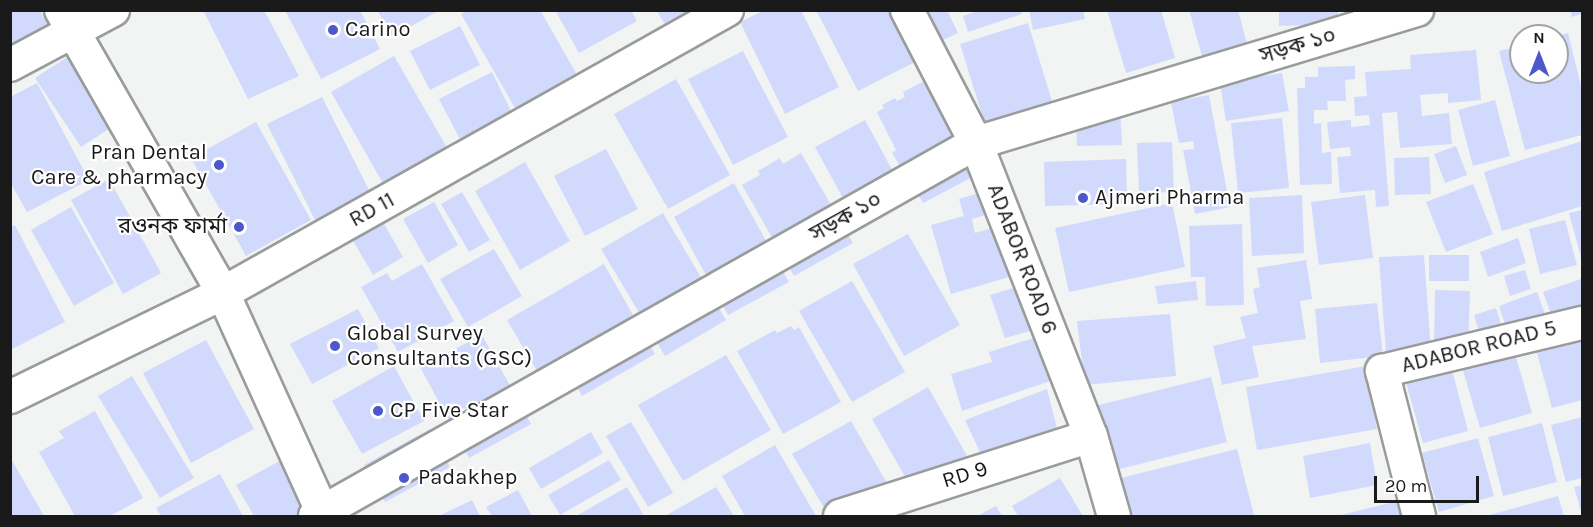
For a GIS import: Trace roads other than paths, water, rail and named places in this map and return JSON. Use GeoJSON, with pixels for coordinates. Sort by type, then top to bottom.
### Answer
{"type":"FeatureCollection","features":[{"type":"Feature","properties":{"kind":"street"},"geometry":{"type":"LineString","coordinates":[[10,65],[67,21],[113,10]]}},
{"type":"Feature","properties":{"kind":"street","name":"RD 11"},"geometry":{"type":"LineString","coordinates":[[10,397],[223,293],[727,10]]}},
{"type":"Feature","properties":{"kind":"street","name":"ADABOR ROAD 6"},"geometry":{"type":"LineString","coordinates":[[908,10],[976,143],[1091,436],[1114,516]]}},
{"type":"Feature","properties":{"kind":"street","name":"সড়ক ১০"},"geometry":{"type":"LineString","coordinates":[[320,515],[976,143],[1417,10]]}},
{"type":"Feature","properties":{"kind":"street"},"geometry":{"type":"LineString","coordinates":[[67,21],[223,293],[320,515]]}},
{"type":"Feature","properties":{"kind":"street","name":"ADABOR ROAD 5"},"geometry":{"type":"LineString","coordinates":[[1419,516],[1382,371],[1582,322]]}},
{"type":"Feature","properties":{"kind":"street","name":"RD 9"},"geometry":{"type":"LineString","coordinates":[[840,516],[1091,436]]}},
{"type":"Feature","properties":{"kind":"place","name":"Carino"},"geometry":{"type":"Point","coordinates":[333,30]}},
{"type":"Feature","properties":{"kind":"place","name":"Pran Dental Care & pharmacy"},"geometry":{"type":"Point","coordinates":[219,165]}},
{"type":"Feature","properties":{"kind":"place","name":"Ajmeri Pharma"},"geometry":{"type":"Point","coordinates":[1083,198]}},
{"type":"Feature","properties":{"kind":"place","name":"রওনক ফার্মা"},"geometry":{"type":"Point","coordinates":[239,227]}},
{"type":"Feature","properties":{"kind":"place","name":"Global Survey Consultants (GSC)"},"geometry":{"type":"Point","coordinates":[335,346]}},
{"type":"Feature","properties":{"kind":"place","name":"CP Five Star"},"geometry":{"type":"Point","coordinates":[378,411]}},
{"type":"Feature","properties":{"kind":"place","name":"Padakhep"},"geometry":{"type":"Point","coordinates":[404,478]}}]}
